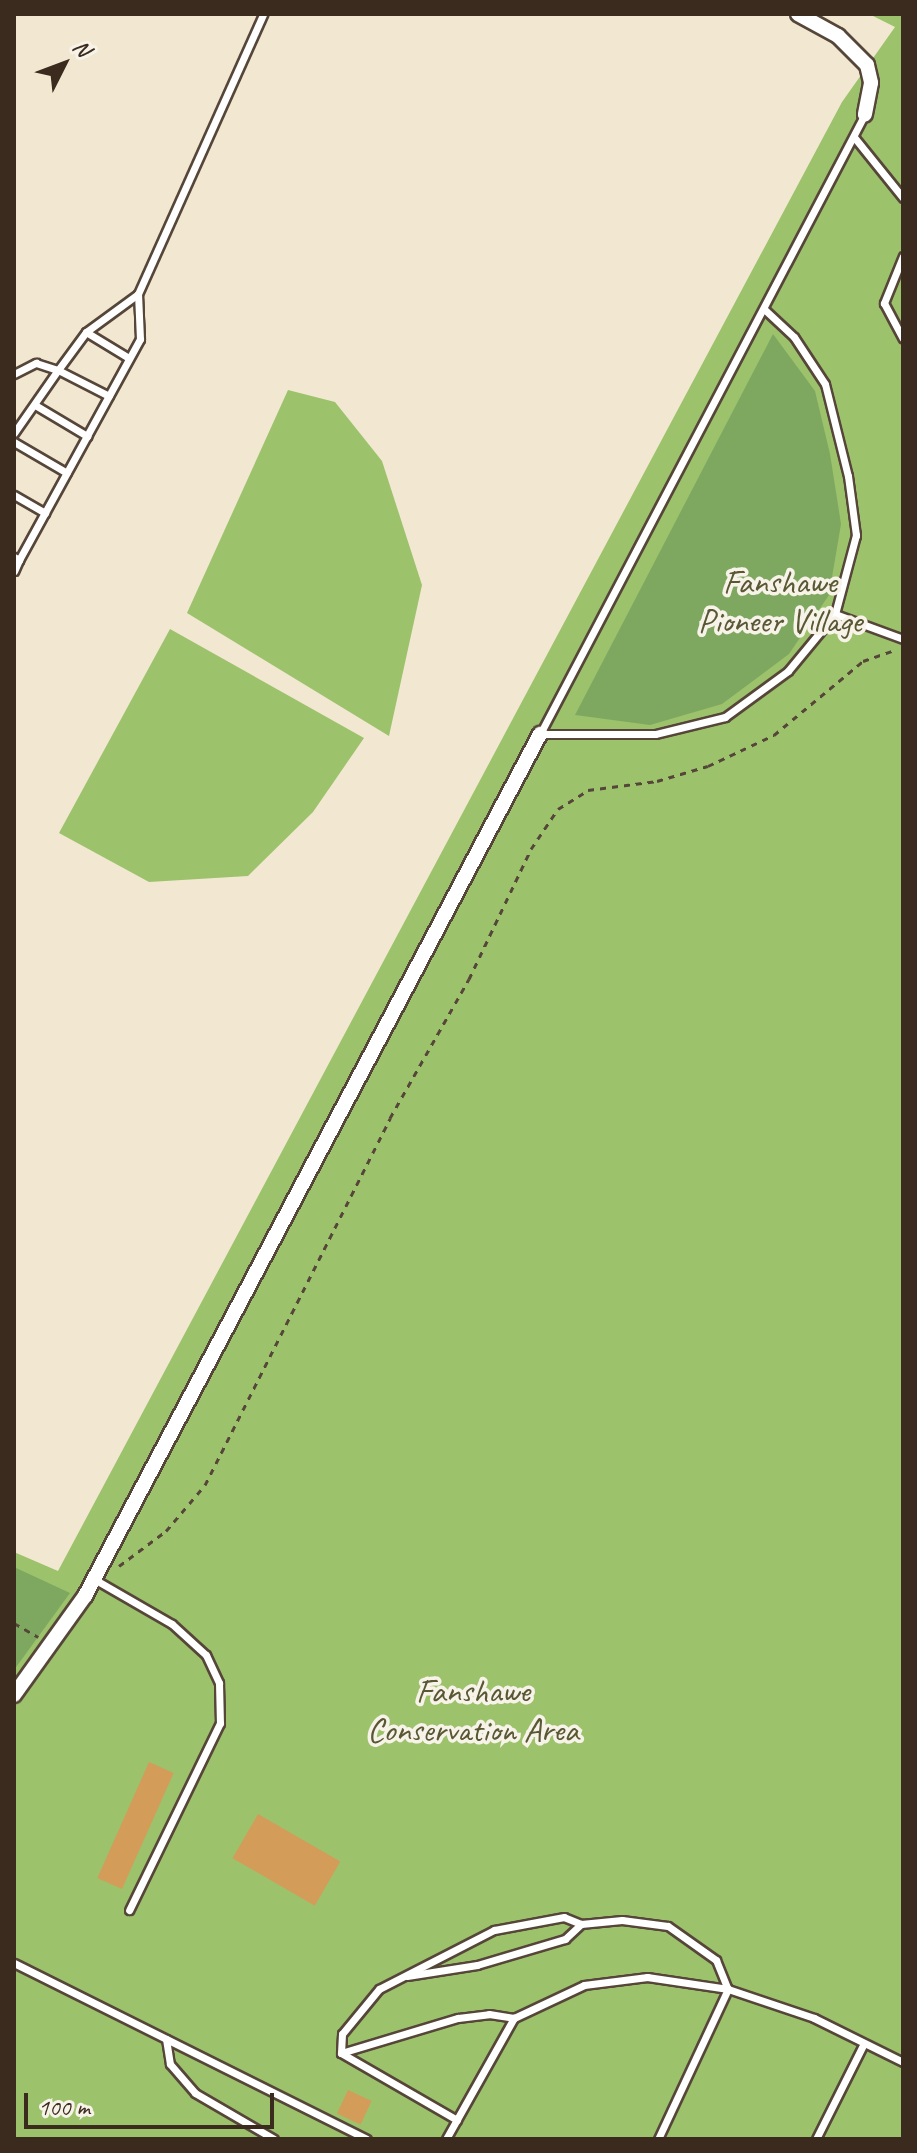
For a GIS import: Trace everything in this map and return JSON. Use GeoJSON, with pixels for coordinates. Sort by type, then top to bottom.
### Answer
{"type":"FeatureCollection","features":[{"type":"Feature","properties":{"kind":"street"},"geometry":{"type":"LineString","coordinates":[[798,14],[838,36],[867,65],[871,83],[865,114]]}},
{"type":"Feature","properties":{"kind":"street"},"geometry":{"type":"LineString","coordinates":[[14,1695],[54,1645],[94,1579],[540,734]]}},
{"type":"Feature","properties":{"kind":"lane"},"geometry":{"type":"LineString","coordinates":[[14,571],[17,559],[140,339],[138,294],[263,14]]}},
{"type":"Feature","properties":{"kind":"lane"},"geometry":{"type":"LineString","coordinates":[[764,309],[794,337],[825,384],[848,476],[856,535],[835,614],[788,671],[725,717],[655,734],[540,734],[865,114]]}},
{"type":"Feature","properties":{"kind":"lane"},"geometry":{"type":"LineString","coordinates":[[854,137],[903,198]]}},
{"type":"Feature","properties":{"kind":"lane"},"geometry":{"type":"LineString","coordinates":[[903,256],[884,303],[903,338]]}},
{"type":"Feature","properties":{"kind":"lane"},"geometry":{"type":"LineString","coordinates":[[14,433],[86,332],[138,294]]}},
{"type":"Feature","properties":{"kind":"lane"},"geometry":{"type":"LineString","coordinates":[[86,332],[129,358]]}},
{"type":"Feature","properties":{"kind":"lane"},"geometry":{"type":"LineString","coordinates":[[14,374],[36,363],[58,370],[109,396]]}},
{"type":"Feature","properties":{"kind":"lane"},"geometry":{"type":"LineString","coordinates":[[35,405],[87,436]]}},
{"type":"Feature","properties":{"kind":"lane"},"geometry":{"type":"LineString","coordinates":[[14,442],[67,473]]}},
{"type":"Feature","properties":{"kind":"lane"},"geometry":{"type":"LineString","coordinates":[[14,495],[45,513]]}},
{"type":"Feature","properties":{"kind":"lane"},"geometry":{"type":"LineString","coordinates":[[835,614],[903,639]]}},
{"type":"Feature","properties":{"kind":"lane"},"geometry":{"type":"LineString","coordinates":[[94,1579],[172,1624],[206,1655],[219,1683],[220,1723],[129,1910]]}},
{"type":"Feature","properties":{"kind":"lane"},"geometry":{"type":"LineString","coordinates":[[341,2053],[342,2034],[379,1989],[494,1930],[564,1917],[581,1924],[622,1920],[668,1926],[716,1960],[728,1989],[658,2139]]}},
{"type":"Feature","properties":{"kind":"lane"},"geometry":{"type":"LineString","coordinates":[[407,1976],[477,1965],[565,1939],[581,1924]]}},
{"type":"Feature","properties":{"kind":"lane"},"geometry":{"type":"LineString","coordinates":[[14,1963],[367,2139]]}},
{"type":"Feature","properties":{"kind":"lane"},"geometry":{"type":"LineString","coordinates":[[341,2053],[458,2018],[489,2014],[514,2018],[584,1985],[647,1977],[728,1989],[814,2018],[903,2062]]}},
{"type":"Feature","properties":{"kind":"lane"},"geometry":{"type":"LineString","coordinates":[[446,2139],[514,2018]]}},
{"type":"Feature","properties":{"kind":"lane"},"geometry":{"type":"LineString","coordinates":[[166,2039],[170,2064],[195,2093],[274,2139]]}},
{"type":"Feature","properties":{"kind":"lane"},"geometry":{"type":"LineString","coordinates":[[816,2139],[864,2043]]}},
{"type":"Feature","properties":{"kind":"lane"},"geometry":{"type":"LineString","coordinates":[[341,2053],[457,2120]]}},
{"type":"Feature","properties":{"kind":"path"},"geometry":{"type":"LineString","coordinates":[[94,1579],[166,1531],[205,1485],[390,1118],[469,979],[531,849],[558,809],[588,790],[657,781],[721,760],[774,735],[863,661],[903,648]]}},
{"type":"Feature","properties":{"kind":"path"},"geometry":{"type":"LineString","coordinates":[[14,1623],[54,1645]]}},
{"type":"Feature","properties":{"kind":"green space","name":"Fanshawe Conservation Area"},"geometry":{"type":"Polygon","coordinates":[[[869,14],[903,14],[903,2139],[14,2139],[14,1552],[58,1571],[842,102],[895,27],[869,14]]]}},
{"type":"Feature","properties":{"kind":"green space","name":"Fanshawe Pioneer Village"},"geometry":{"type":"Polygon","coordinates":[[[773,334],[815,391],[830,454],[841,524],[829,595],[789,654],[722,704],[650,725],[575,715],[773,334]]]}},
{"type":"Feature","properties":{"kind":"green space"},"geometry":{"type":"Polygon","coordinates":[[[288,390],[335,402],[382,461],[422,585],[389,736],[187,613],[288,390]]]}},
{"type":"Feature","properties":{"kind":"green space"},"geometry":{"type":"Polygon","coordinates":[[[170,629],[364,738],[313,812],[248,876],[149,882],[59,833],[170,629]]]}},
{"type":"Feature","properties":{"kind":"green space"},"geometry":{"type":"Polygon","coordinates":[[[14,1567],[70,1593],[14,1670],[14,1567]]]}},
{"type":"Feature","properties":{"kind":"building"},"geometry":{"type":"Polygon","coordinates":[[[149,1762],[174,1773],[122,1889],[97,1878],[149,1762]]]}},
{"type":"Feature","properties":{"kind":"building"},"geometry":{"type":"Polygon","coordinates":[[[258,1814],[340,1862],[315,1906],[232,1858],[258,1814]]]}},
{"type":"Feature","properties":{"kind":"building"},"geometry":{"type":"Polygon","coordinates":[[[348,2090],[372,2101],[361,2125],[337,2114],[348,2090]]]}}]}
